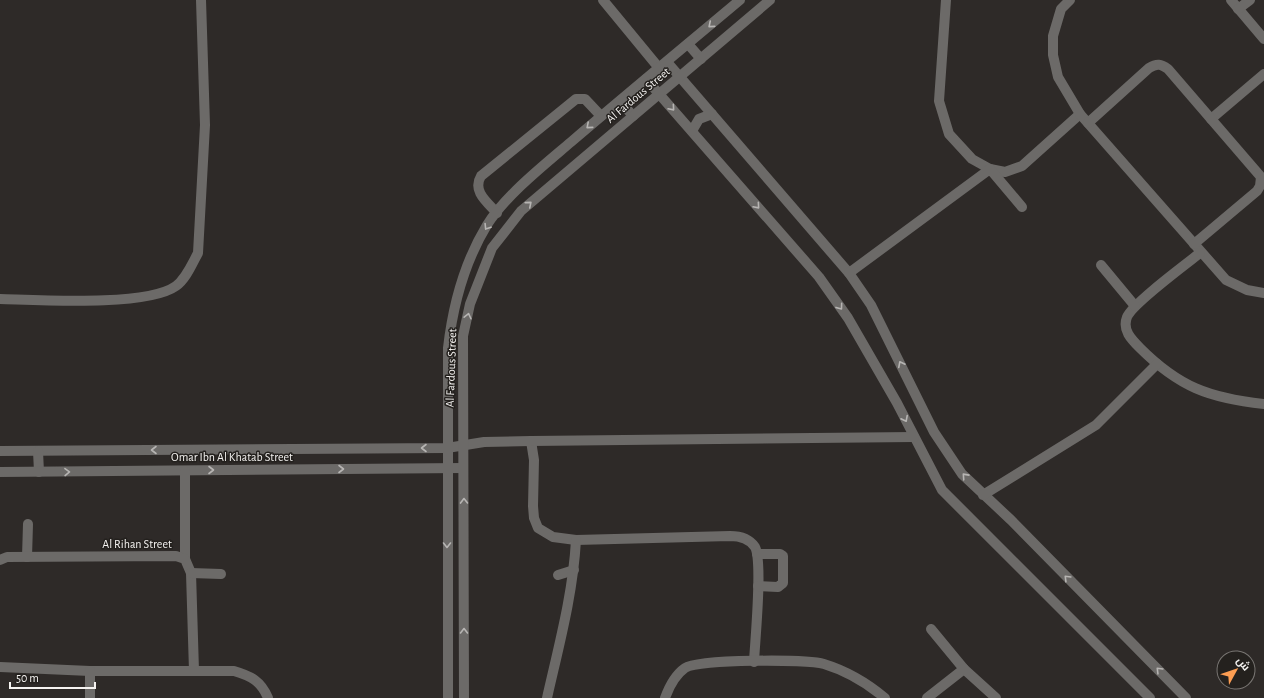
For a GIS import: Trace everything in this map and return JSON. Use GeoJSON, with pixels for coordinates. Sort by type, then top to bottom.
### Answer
{"type":"FeatureCollection","features":[{"type":"Feature","properties":{"kind":"street"},"geometry":{"type":"LineString","coordinates":[[0,299],[98,301],[156,294],[176,286],[188,271],[198,253],[205,125],[201,0]]}},
{"type":"Feature","properties":{"kind":"street"},"geometry":{"type":"LineString","coordinates":[[603,0],[663,65],[680,76],[849,273],[871,305],[934,432],[962,474],[1010,520],[1186,698]]}},
{"type":"Feature","properties":{"kind":"street","name":"Al Fardous Street"},"geometry":{"type":"LineString","coordinates":[[448,698],[448,348],[456,299],[473,251],[488,224],[522,186],[601,116],[740,0]]}},
{"type":"Feature","properties":{"kind":"street","name":"Al Fardous Street"},"geometry":{"type":"LineString","coordinates":[[464,698],[463,336],[470,304],[492,248],[521,211],[770,0]]}},
{"type":"Feature","properties":{"kind":"street"},"geometry":{"type":"LineString","coordinates":[[946,0],[939,101],[949,134],[972,159],[990,169],[1005,172],[1022,166],[1080,114]]}},
{"type":"Feature","properties":{"kind":"street"},"geometry":{"type":"LineString","coordinates":[[1070,0],[1061,10],[1055,23],[1053,55],[1058,77],[1080,114],[1226,280],[1247,290],[1264,293]]}},
{"type":"Feature","properties":{"kind":"street"},"geometry":{"type":"LineString","coordinates":[[1231,0],[1264,39]]}},
{"type":"Feature","properties":{"kind":"street"},"geometry":{"type":"LineString","coordinates":[[1238,9],[1250,0]]}},
{"type":"Feature","properties":{"kind":"street"},"geometry":{"type":"LineString","coordinates":[[688,44],[701,59]]}},
{"type":"Feature","properties":{"kind":"street"},"geometry":{"type":"LineString","coordinates":[[1088,123],[1154,64],[1161,64],[1168,68],[1261,177],[1260,186],[1257,191],[1135,306],[1128,315],[1125,325],[1130,337],[1156,364],[1190,387],[1229,400],[1264,404]]}},
{"type":"Feature","properties":{"kind":"street"},"geometry":{"type":"LineString","coordinates":[[1211,119],[1264,74]]}},
{"type":"Feature","properties":{"kind":"street"},"geometry":{"type":"LineString","coordinates":[[646,79],[819,277],[848,318],[942,490],[1150,698]]}},
{"type":"Feature","properties":{"kind":"street"},"geometry":{"type":"LineString","coordinates":[[497,213],[480,194],[478,185],[481,176],[576,99],[585,99],[601,116]]}},
{"type":"Feature","properties":{"kind":"street"},"geometry":{"type":"LineString","coordinates":[[620,101],[633,116]]}},
{"type":"Feature","properties":{"kind":"street"},"geometry":{"type":"LineString","coordinates":[[692,131],[699,119],[712,114]]}},
{"type":"Feature","properties":{"kind":"street"},"geometry":{"type":"LineString","coordinates":[[990,169],[1022,207]]}},
{"type":"Feature","properties":{"kind":"street"},"geometry":{"type":"LineString","coordinates":[[849,273],[990,169]]}},
{"type":"Feature","properties":{"kind":"street"},"geometry":{"type":"LineString","coordinates":[[1101,265],[1135,306]]}},
{"type":"Feature","properties":{"kind":"street"},"geometry":{"type":"LineString","coordinates":[[983,495],[1096,425],[1156,364]]}},
{"type":"Feature","properties":{"kind":"street","name":"Omar Ibn Al Khatab Street"},"geometry":{"type":"LineString","coordinates":[[0,451],[447,448],[484,442],[531,440],[914,437]]}},
{"type":"Feature","properties":{"kind":"street"},"geometry":{"type":"LineString","coordinates":[[531,440],[534,460],[532,506],[534,518],[538,528],[553,537],[576,540],[741,536],[754,546],[758,554],[754,662]]}},
{"type":"Feature","properties":{"kind":"street"},"geometry":{"type":"LineString","coordinates":[[38,451],[39,472]]}},
{"type":"Feature","properties":{"kind":"street","name":"Omar Ibn Al Khatab Street"},"geometry":{"type":"LineString","coordinates":[[0,472],[463,468]]}},
{"type":"Feature","properties":{"kind":"street"},"geometry":{"type":"LineString","coordinates":[[185,471],[185,559]]}},
{"type":"Feature","properties":{"kind":"street"},"geometry":{"type":"LineString","coordinates":[[28,524],[28,557]]}},
{"type":"Feature","properties":{"kind":"street"},"geometry":{"type":"LineString","coordinates":[[547,698],[564,629],[574,570],[576,540]]}},
{"type":"Feature","properties":{"kind":"street"},"geometry":{"type":"LineString","coordinates":[[758,554],[780,554],[783,556],[784,561],[783,583],[778,587],[758,586]]}},
{"type":"Feature","properties":{"kind":"street","name":"Al Rihan Street"},"geometry":{"type":"LineString","coordinates":[[0,560],[7,557],[176,556],[185,559],[191,573],[194,671]]}},
{"type":"Feature","properties":{"kind":"street"},"geometry":{"type":"LineString","coordinates":[[558,575],[574,570]]}},
{"type":"Feature","properties":{"kind":"street"},"geometry":{"type":"LineString","coordinates":[[191,573],[221,574]]}},
{"type":"Feature","properties":{"kind":"street"},"geometry":{"type":"LineString","coordinates":[[931,629],[964,669],[996,698]]}},
{"type":"Feature","properties":{"kind":"street"},"geometry":{"type":"LineString","coordinates":[[448,659],[464,658]]}},
{"type":"Feature","properties":{"kind":"street"},"geometry":{"type":"LineString","coordinates":[[665,698],[675,678],[686,667],[704,663],[801,661],[823,663],[849,673],[870,686],[885,698]]}},
{"type":"Feature","properties":{"kind":"street"},"geometry":{"type":"LineString","coordinates":[[0,667],[90,671],[234,671],[249,675],[258,681],[268,698]]}},
{"type":"Feature","properties":{"kind":"street"},"geometry":{"type":"LineString","coordinates":[[927,698],[964,669]]}},
{"type":"Feature","properties":{"kind":"street"},"geometry":{"type":"LineString","coordinates":[[90,671],[90,698]]}}]}
